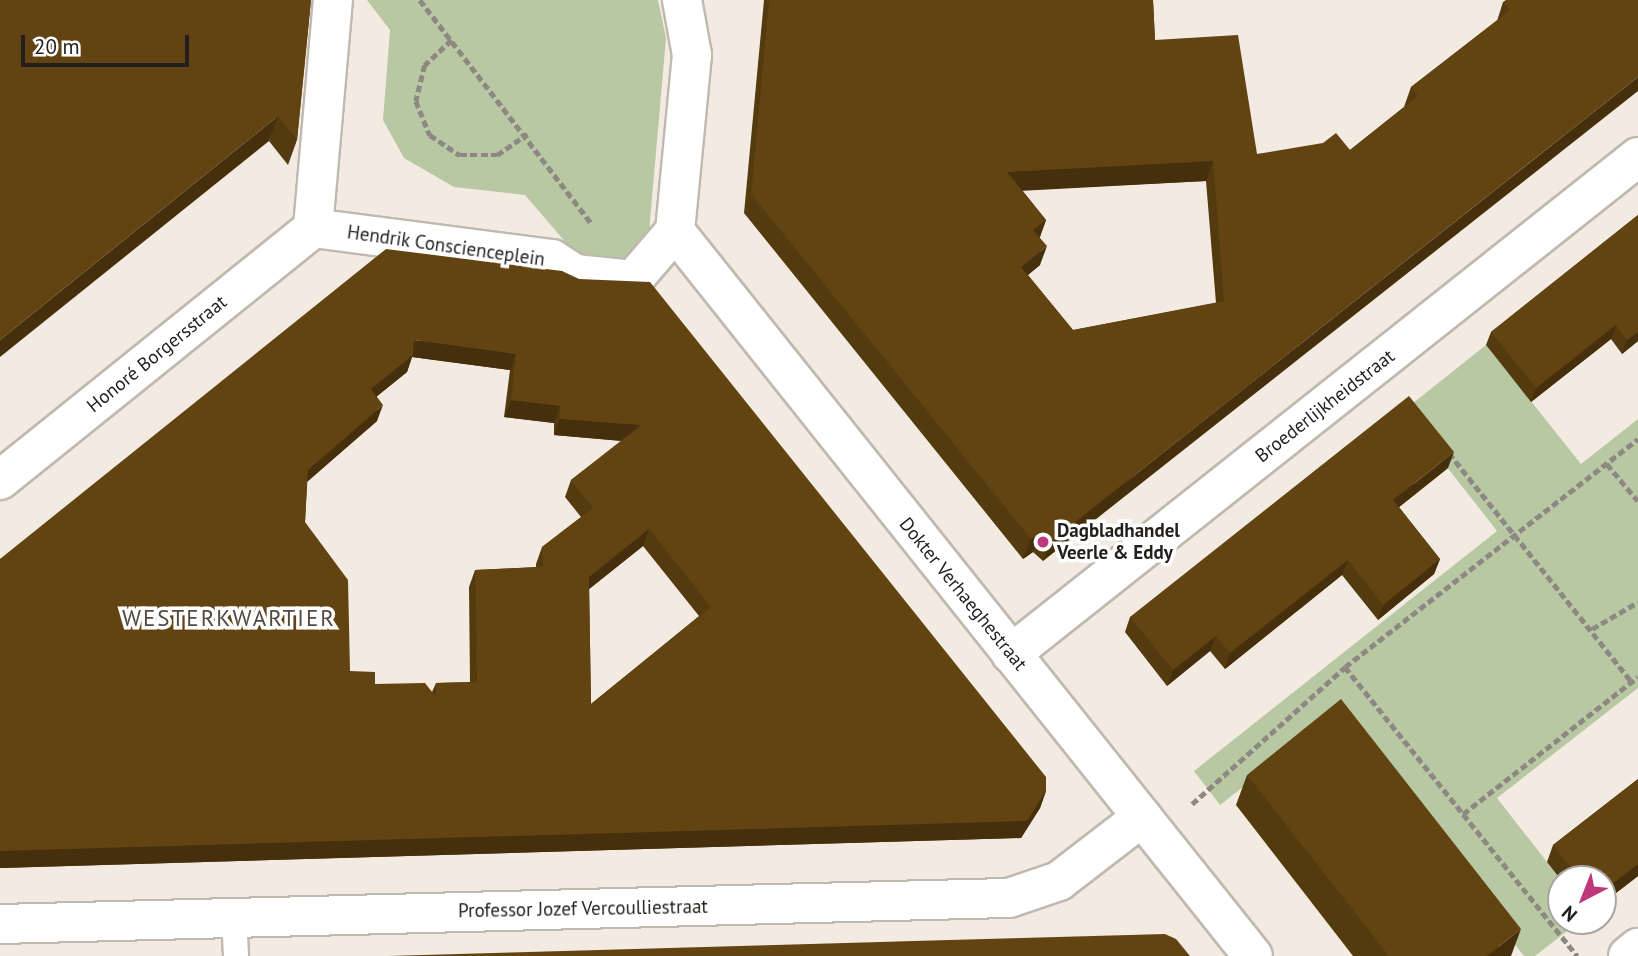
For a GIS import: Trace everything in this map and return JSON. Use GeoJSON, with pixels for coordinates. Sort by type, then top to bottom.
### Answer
{"type":"FeatureCollection","features":[{"type":"Feature","properties":{"kind":"street"},"geometry":{"type":"LineString","coordinates":[[313,229],[333,0]]}},
{"type":"Feature","properties":{"kind":"street"},"geometry":{"type":"LineString","coordinates":[[633,280],[674,231],[692,55],[682,0]]}},
{"type":"Feature","properties":{"kind":"street","name":"Broederlijkheidstraat"},"geometry":{"type":"LineString","coordinates":[[1011,654],[1638,158]]}},
{"type":"Feature","properties":{"kind":"street","name":"Hendrik Conscienceplein"},"geometry":{"type":"LineString","coordinates":[[313,229],[552,259],[575,274],[633,280]]}},
{"type":"Feature","properties":{"kind":"street","name":"Honoré Borgersstraat"},"geometry":{"type":"LineString","coordinates":[[0,480],[313,229]]}},
{"type":"Feature","properties":{"kind":"street","name":"Dokter Verhaeghestraat"},"geometry":{"type":"LineString","coordinates":[[674,231],[1253,956]]}},
{"type":"Feature","properties":{"kind":"street","name":"Professor Jozef Vercoulliestraat"},"geometry":{"type":"LineString","coordinates":[[0,924],[1009,898],[1059,881],[1149,827]]}},
{"type":"Feature","properties":{"kind":"street"},"geometry":{"type":"LineString","coordinates":[[1628,956],[1638,948]]}},
{"type":"Feature","properties":{"kind":"lane"},"geometry":{"type":"LineString","coordinates":[[234,917],[236,956]]}},
{"type":"Feature","properties":{"kind":"path"},"geometry":{"type":"LineString","coordinates":[[419,0],[527,134],[633,280]]}},
{"type":"Feature","properties":{"kind":"path"},"geometry":{"type":"LineString","coordinates":[[452,40],[425,65],[416,101],[430,135],[460,155],[497,155],[527,134]]}},
{"type":"Feature","properties":{"kind":"path"},"geometry":{"type":"LineString","coordinates":[[1149,827],[1345,667],[1517,536],[1638,439]]}},
{"type":"Feature","properties":{"kind":"path"},"geometry":{"type":"LineString","coordinates":[[1447,450],[1632,682]]}},
{"type":"Feature","properties":{"kind":"path"},"geometry":{"type":"LineString","coordinates":[[1607,464],[1638,501]]}},
{"type":"Feature","properties":{"kind":"path"},"geometry":{"type":"LineString","coordinates":[[1592,629],[1638,602]]}},
{"type":"Feature","properties":{"kind":"path"},"geometry":{"type":"LineString","coordinates":[[1345,667],[1577,956]]}},
{"type":"Feature","properties":{"kind":"path"},"geometry":{"type":"LineString","coordinates":[[1463,814],[1638,677]]}},
{"type":"Feature","properties":{"kind":"green space"},"geometry":{"type":"Polygon","coordinates":[[[367,0],[658,0],[666,38],[648,244],[629,258],[586,266],[525,195],[454,187],[404,158],[383,120],[390,30],[367,0]]]}},
{"type":"Feature","properties":{"kind":"green space"},"geometry":{"type":"Polygon","coordinates":[[[1486,345],[1581,464],[1638,419],[1638,688],[1497,798],[1549,865],[1547,865],[1547,935],[1562,935],[1535,956],[1524,956],[1333,717],[1220,805],[1194,771],[1497,531],[1403,411],[1486,345]]]}},
{"type":"Feature","properties":{"kind":"building"},"geometry":{"type":"Polygon","coordinates":[[[0,0],[311,0],[297,140],[278,116],[0,340],[0,0]]]}},
{"type":"Feature","properties":{"kind":"building"},"geometry":{"type":"Polygon","coordinates":[[[769,0],[1153,0],[1155,40],[1238,35],[1257,154],[1323,143],[1336,133],[1350,150],[1418,96],[1411,87],[1510,10],[1503,2],[1506,0],[1638,0],[1638,77],[1050,542],[1040,532],[1031,539],[751,194],[769,0]],[[1213,161],[1007,172],[1046,220],[1033,230],[1047,246],[1021,267],[1073,330],[1224,301],[1213,161]]]}},
{"type":"Feature","properties":{"kind":"building"},"geometry":{"type":"Polygon","coordinates":[[[1638,215],[1638,332],[1627,340],[1616,325],[1536,388],[1491,332],[1638,215]]]}},
{"type":"Feature","properties":{"kind":"building"},"geometry":{"type":"Polygon","coordinates":[[[386,249],[562,271],[579,279],[650,282],[1046,777],[1046,791],[1027,821],[0,851],[0,559],[386,249]],[[414,340],[413,355],[371,389],[383,405],[308,470],[305,522],[348,580],[350,671],[375,672],[375,684],[425,683],[436,697],[436,683],[477,682],[475,570],[543,567],[542,547],[593,508],[571,480],[641,425],[560,419],[560,406],[511,400],[516,354],[414,340]],[[649,529],[589,577],[591,704],[711,607],[649,529]]]}},
{"type":"Feature","properties":{"kind":"building"},"geometry":{"type":"Polygon","coordinates":[[[1409,396],[1454,452],[1393,500],[1440,559],[1383,605],[1348,560],[1230,653],[1216,636],[1173,670],[1130,617],[1409,396]]]}},
{"type":"Feature","properties":{"kind":"building"},"geometry":{"type":"Polygon","coordinates":[[[1341,699],[1521,929],[1487,956],[1389,956],[1247,775],[1341,699]]]}},
{"type":"Feature","properties":{"kind":"building"},"geometry":{"type":"Polygon","coordinates":[[[1638,779],[1638,864],[1617,880],[1617,865],[1568,865],[1553,845],[1638,779]]]}},
{"type":"Feature","properties":{"kind":"building"},"geometry":{"type":"Polygon","coordinates":[[[1165,934],[1176,939],[1190,956],[388,956],[1165,934]]]}},
{"type":"Feature","properties":{"kind":"place","name":"Dagbladhandel Veerle & Eddy"},"geometry":{"type":"Point","coordinates":[1043,542]}},
{"type":"Feature","properties":{"kind":"district","name":"WESTERKWARTIER"},"geometry":{"type":"Point","coordinates":[229,618]}}]}
